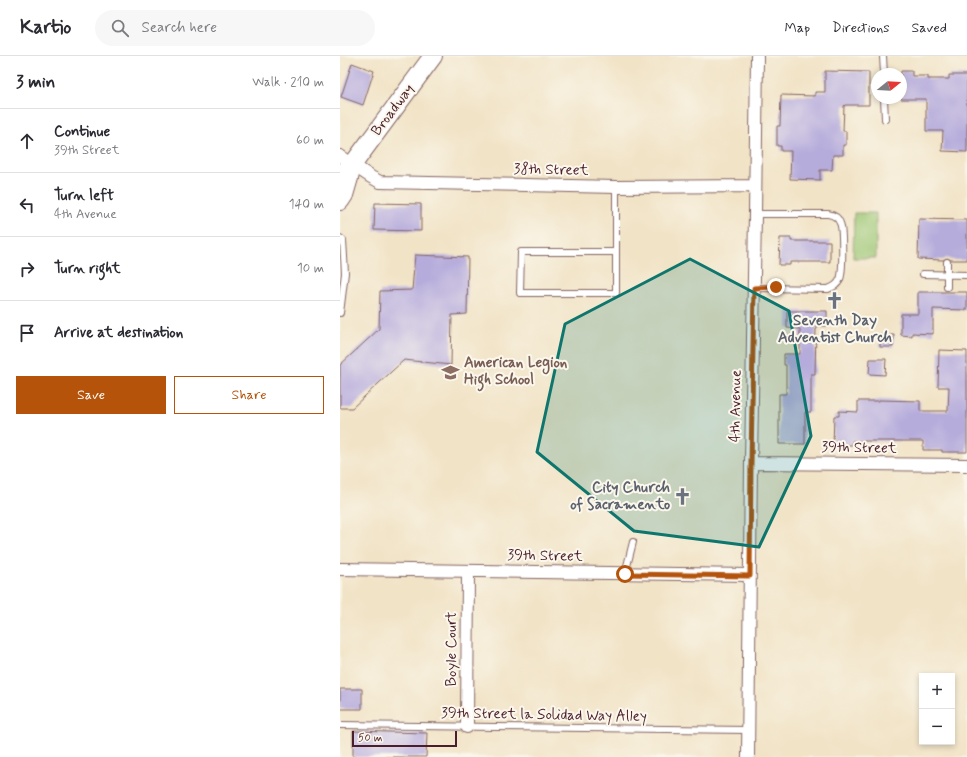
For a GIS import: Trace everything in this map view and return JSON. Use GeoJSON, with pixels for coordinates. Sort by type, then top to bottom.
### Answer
{"type":"FeatureCollection","features":[{"type":"Feature","properties":{"kind":"main road","name":"Broadway"},"geometry":{"type":"LineString","coordinates":[[340,201],[344,195],[344,165],[428,60]]}},
{"type":"Feature","properties":{"kind":"street","name":"4th Avenue"},"geometry":{"type":"LineString","coordinates":[[748,757],[757,56]]}},
{"type":"Feature","properties":{"kind":"street","name":"38th Street"},"geometry":{"type":"LineString","coordinates":[[344,165],[380,182],[616,187],[755,186]]}},
{"type":"Feature","properties":{"kind":"street","name":"39th Street"},"geometry":{"type":"LineString","coordinates":[[751,463],[967,465]]}},
{"type":"Feature","properties":{"kind":"street","name":"39th Street"},"geometry":{"type":"LineString","coordinates":[[340,569],[750,576]]}},
{"type":"Feature","properties":{"kind":"street","name":"Boyle Court"},"geometry":{"type":"LineString","coordinates":[[467,727],[468,571]]}},
{"type":"Feature","properties":{"kind":"lane"},"geometry":{"type":"LineString","coordinates":[[883,56],[884,68]]}},
{"type":"Feature","properties":{"kind":"lane"},"geometry":{"type":"LineString","coordinates":[[884,104],[885,119]]}},
{"type":"Feature","properties":{"kind":"lane"},"geometry":{"type":"LineString","coordinates":[[615,252],[520,252],[520,293],[616,293],[616,187]]}},
{"type":"Feature","properties":{"kind":"lane"},"geometry":{"type":"LineString","coordinates":[[754,288],[828,289],[835,286],[840,280],[842,272],[842,226],[838,219],[828,214],[755,214]]}},
{"type":"Feature","properties":{"kind":"lane"},"geometry":{"type":"LineString","coordinates":[[340,238],[343,240],[345,273],[340,313]]}},
{"type":"Feature","properties":{"kind":"lane"},"geometry":{"type":"LineString","coordinates":[[946,262],[947,287]]}},
{"type":"Feature","properties":{"kind":"lane"},"geometry":{"type":"LineString","coordinates":[[923,274],[967,275]]}},
{"type":"Feature","properties":{"kind":"lane"},"geometry":{"type":"LineString","coordinates":[[625,574],[632,542]]}},
{"type":"Feature","properties":{"kind":"lane","name":"39th Street la Solidad Way Alley"},"geometry":{"type":"LineString","coordinates":[[340,725],[454,730],[467,727],[748,730]]}},
{"type":"Feature","properties":{"kind":"highlighted area"},"geometry":{"type":"Polygon","coordinates":[[[690,259],[789,311],[811,436],[759,547],[634,531],[537,452],[565,324],[690,259]]]}},
{"type":"Feature","properties":{"kind":"green space"},"geometry":{"type":"Polygon","coordinates":[[[854,213],[876,213],[876,258],[853,258],[854,213]]]}},
{"type":"Feature","properties":{"kind":"building"},"geometry":{"type":"Polygon","coordinates":[[[352,63],[374,71],[363,105],[341,97],[352,63]]]}},
{"type":"Feature","properties":{"kind":"building"},"geometry":{"type":"Polygon","coordinates":[[[825,71],[869,72],[869,105],[844,106],[843,131],[846,131],[846,145],[843,145],[843,155],[833,155],[832,170],[820,170],[820,180],[790,179],[791,151],[781,151],[781,146],[777,146],[777,126],[780,126],[781,95],[815,96],[815,92],[825,92],[825,71]]]}},
{"type":"Feature","properties":{"kind":"building"},"geometry":{"type":"Polygon","coordinates":[[[907,71],[912,71],[912,76],[928,76],[928,79],[949,79],[949,75],[967,75],[967,152],[942,151],[943,131],[926,131],[926,99],[907,99],[907,71]]]}},
{"type":"Feature","properties":{"kind":"building"},"geometry":{"type":"Polygon","coordinates":[[[375,203],[421,204],[421,231],[374,230],[375,203]]]}},
{"type":"Feature","properties":{"kind":"building"},"geometry":{"type":"Polygon","coordinates":[[[919,219],[967,220],[967,260],[951,260],[947,258],[943,260],[918,259],[919,219]]]}},
{"type":"Feature","properties":{"kind":"building"},"geometry":{"type":"Polygon","coordinates":[[[780,238],[791,238],[791,241],[830,241],[830,262],[790,262],[790,265],[779,265],[780,238]]]}},
{"type":"Feature","properties":{"kind":"building"},"geometry":{"type":"Polygon","coordinates":[[[415,255],[468,257],[467,314],[452,315],[451,365],[404,360],[352,408],[340,408],[340,365],[379,329],[380,291],[412,290],[415,255]]]}},
{"type":"Feature","properties":{"kind":"building"},"geometry":{"type":"Polygon","coordinates":[[[918,292],[967,292],[967,310],[933,309],[933,334],[912,333],[912,336],[901,335],[901,314],[918,314],[918,292]]]}},
{"type":"Feature","properties":{"kind":"building"},"geometry":{"type":"Polygon","coordinates":[[[787,311],[827,311],[827,326],[817,326],[816,329],[815,374],[811,374],[811,412],[805,412],[805,444],[779,444],[779,394],[786,394],[786,365],[784,365],[784,354],[800,354],[800,329],[787,328],[787,311]]]}},
{"type":"Feature","properties":{"kind":"building"},"geometry":{"type":"Polygon","coordinates":[[[880,335],[894,335],[893,347],[880,347],[880,335]]]}},
{"type":"Feature","properties":{"kind":"building"},"geometry":{"type":"Polygon","coordinates":[[[939,350],[967,351],[967,452],[923,450],[923,441],[852,441],[852,445],[833,445],[834,416],[839,416],[839,411],[858,412],[858,401],[920,401],[920,411],[948,411],[949,387],[938,387],[939,350]]]}},
{"type":"Feature","properties":{"kind":"building"},"geometry":{"type":"Polygon","coordinates":[[[870,359],[886,359],[885,375],[869,374],[870,359]]]}},
{"type":"Feature","properties":{"kind":"building"},"geometry":{"type":"Polygon","coordinates":[[[340,689],[362,689],[362,709],[340,709],[340,689]]]}},
{"type":"Feature","properties":{"kind":"building"},"geometry":{"type":"Polygon","coordinates":[[[353,731],[427,733],[426,757],[353,757],[353,731]]]}},
{"type":"Feature","properties":{"kind":"place","name":"Seventh Day Adventist Church"},"geometry":{"type":"Point","coordinates":[835,300]}},
{"type":"Feature","properties":{"kind":"place","name":"American Legion High School"},"geometry":{"type":"Point","coordinates":[451,372]}},
{"type":"Feature","properties":{"kind":"place","name":"City Church of Sacramento"},"geometry":{"type":"Point","coordinates":[683,497]}},
{"type":"Feature","properties":{"kind":"route"},"geometry":{"type":"LineString","coordinates":[[625,574],[750,576],[754,288],[776,287]]}}]}
